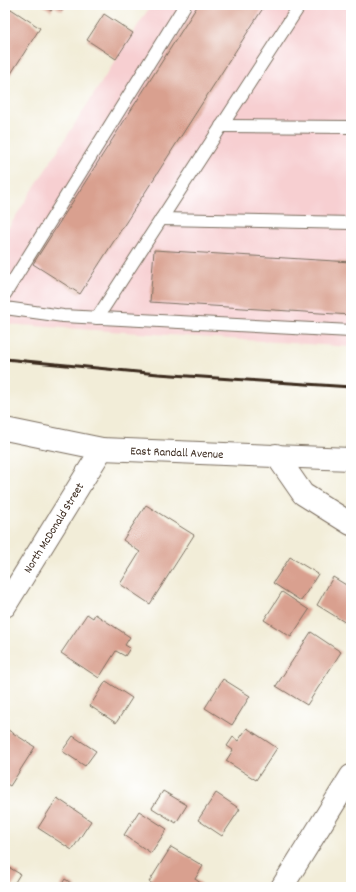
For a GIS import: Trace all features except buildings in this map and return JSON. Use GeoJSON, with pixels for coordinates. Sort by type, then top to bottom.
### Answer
{"type":"FeatureCollection","features":[{"type":"Feature","properties":{"kind":"street","name":"East Randall Avenue"},"geometry":{"type":"LineString","coordinates":[[5,428],[102,449],[351,459]]}},
{"type":"Feature","properties":{"kind":"street","name":"North McDonald Street"},"geometry":{"type":"LineString","coordinates":[[5,606],[102,449]]}},
{"type":"Feature","properties":{"kind":"street"},"geometry":{"type":"LineString","coordinates":[[276,455],[303,494],[351,524]]}},
{"type":"Feature","properties":{"kind":"street"},"geometry":{"type":"LineString","coordinates":[[282,887],[351,776]]}},
{"type":"Feature","properties":{"kind":"lane"},"geometry":{"type":"LineString","coordinates":[[5,294],[185,5]]}},
{"type":"Feature","properties":{"kind":"lane"},"geometry":{"type":"LineString","coordinates":[[97,318],[300,5]]}},
{"type":"Feature","properties":{"kind":"lane"},"geometry":{"type":"LineString","coordinates":[[221,126],[351,127]]}},
{"type":"Feature","properties":{"kind":"lane"},"geometry":{"type":"LineString","coordinates":[[161,219],[351,223]]}},
{"type":"Feature","properties":{"kind":"lane"},"geometry":{"type":"LineString","coordinates":[[5,308],[63,316],[351,331]]}},
{"type":"Feature","properties":{"kind":"shaded area"},"geometry":{"type":"Polygon","coordinates":[[[151,5],[351,5],[351,347],[5,324],[5,233],[151,5]]]}},
{"type":"Feature","properties":{"kind":"railway"},"geometry":{"type":"LineString","coordinates":[[5,359],[158,374],[351,387]]}}]}
